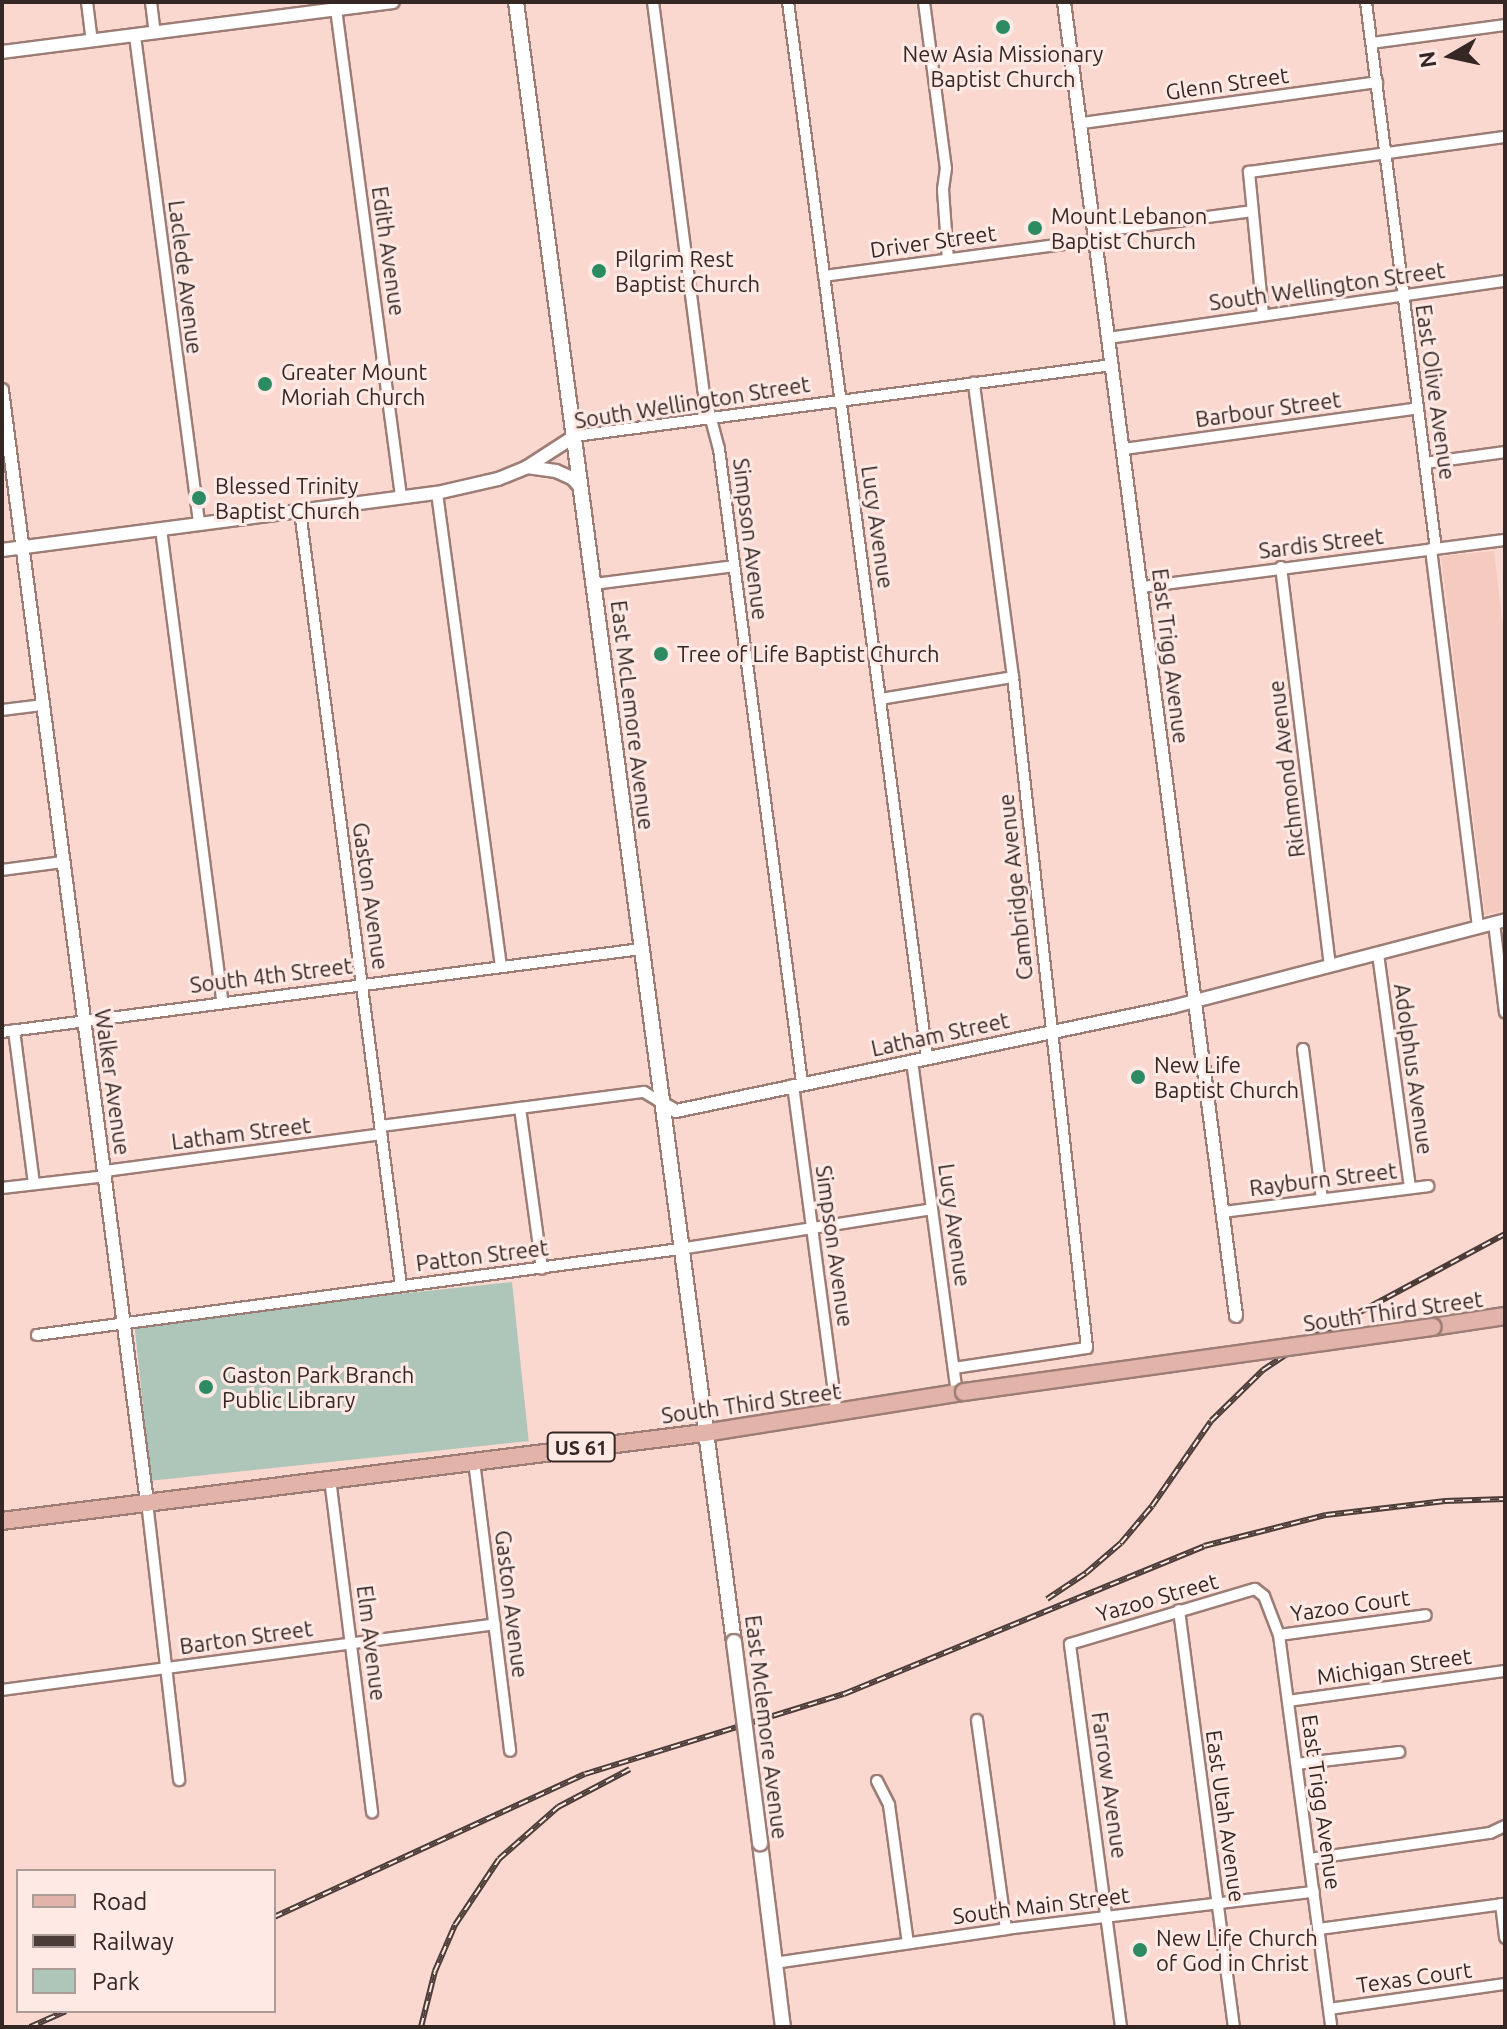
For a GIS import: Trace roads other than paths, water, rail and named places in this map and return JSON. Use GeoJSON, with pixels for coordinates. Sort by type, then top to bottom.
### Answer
{"type":"FeatureCollection","features":[{"type":"Feature","properties":{"kind":"main road","name":"East McLemore Avenue"},"geometry":{"type":"LineString","coordinates":[[516,2],[704,1433]]}},
{"type":"Feature","properties":{"kind":"main road","name":"South Third Street"},"geometry":{"type":"LineString","coordinates":[[2,1521],[704,1433],[961,1393],[1505,1316]]}},
{"type":"Feature","properties":{"kind":"main road","name":"East Mclemore Avenue"},"geometry":{"type":"LineString","coordinates":[[704,1433],[783,2027]]}},
{"type":"Feature","properties":{"kind":"street"},"geometry":{"type":"LineString","coordinates":[[87,2],[92,41]]}},
{"type":"Feature","properties":{"kind":"street"},"geometry":{"type":"LineString","coordinates":[[151,2],[155,33]]}},
{"type":"Feature","properties":{"kind":"street"},"geometry":{"type":"LineString","coordinates":[[2,52],[393,2]]}},
{"type":"Feature","properties":{"kind":"street","name":"Simpson Avenue"},"geometry":{"type":"LineString","coordinates":[[653,2],[701,376],[719,449],[837,1413]]}},
{"type":"Feature","properties":{"kind":"street","name":"Lucy Avenue"},"geometry":{"type":"LineString","coordinates":[[788,2],[927,1057]]}},
{"type":"Feature","properties":{"kind":"street"},"geometry":{"type":"LineString","coordinates":[[924,2],[946,168],[943,190],[948,259]]}},
{"type":"Feature","properties":{"kind":"street","name":"East Trigg Avenue"},"geometry":{"type":"LineString","coordinates":[[1064,2],[1236,1316]]}},
{"type":"Feature","properties":{"kind":"street","name":"East Olive Avenue"},"geometry":{"type":"LineString","coordinates":[[1366,2],[1425,463],[1478,927]]}},
{"type":"Feature","properties":{"kind":"street","name":"Edith Avenue"},"geometry":{"type":"LineString","coordinates":[[336,9],[401,498]]}},
{"type":"Feature","properties":{"kind":"street"},"geometry":{"type":"LineString","coordinates":[[1372,43],[1505,25]]}},
{"type":"Feature","properties":{"kind":"street","name":"Laclede Avenue"},"geometry":{"type":"LineString","coordinates":[[135,36],[199,524]]}},
{"type":"Feature","properties":{"kind":"street","name":"Glenn Street"},"geometry":{"type":"LineString","coordinates":[[1082,123],[1377,82]]}},
{"type":"Feature","properties":{"kind":"street"},"geometry":{"type":"LineString","coordinates":[[1263,315],[1249,172],[1505,137]]}},
{"type":"Feature","properties":{"kind":"street","name":"Driver Street"},"geometry":{"type":"LineString","coordinates":[[824,276],[1252,211]]}},
{"type":"Feature","properties":{"kind":"street","name":"South Wellington Street"},"geometry":{"type":"LineString","coordinates":[[1108,338],[1505,281]]}},
{"type":"Feature","properties":{"kind":"street","name":"South Wellington Street"},"geometry":{"type":"LineString","coordinates":[[2,550],[437,493],[498,479],[527,467],[575,436],[1112,365]]}},
{"type":"Feature","properties":{"kind":"street","name":"Cambridge Avenue"},"geometry":{"type":"LineString","coordinates":[[954,1368],[1087,1348],[1013,677],[974,383]]}},
{"type":"Feature","properties":{"kind":"street","name":"Walker Avenue"},"geometry":{"type":"LineString","coordinates":[[2,390],[106,1173],[179,1780]]}},
{"type":"Feature","properties":{"kind":"street","name":"Barbour Street"},"geometry":{"type":"LineString","coordinates":[[1124,449],[1418,408]]}},
{"type":"Feature","properties":{"kind":"street"},"geometry":{"type":"LineString","coordinates":[[1425,463],[1505,452]]}},
{"type":"Feature","properties":{"kind":"street"},"geometry":{"type":"LineString","coordinates":[[527,467],[556,471],[572,478],[581,488]]}},
{"type":"Feature","properties":{"kind":"street"},"geometry":{"type":"LineString","coordinates":[[437,493],[501,967]]}},
{"type":"Feature","properties":{"kind":"street","name":"Gaston Avenue"},"geometry":{"type":"LineString","coordinates":[[300,511],[401,1285]]}},
{"type":"Feature","properties":{"kind":"street"},"geometry":{"type":"LineString","coordinates":[[161,529],[222,1001]]}},
{"type":"Feature","properties":{"kind":"street","name":"Sardis Street"},"geometry":{"type":"LineString","coordinates":[[1142,587],[1505,540]]}},
{"type":"Feature","properties":{"kind":"street"},"geometry":{"type":"LineString","coordinates":[[594,584],[734,566]]}},
{"type":"Feature","properties":{"kind":"street","name":"Richmond Avenue"},"geometry":{"type":"LineString","coordinates":[[1281,567],[1330,966]]}},
{"type":"Feature","properties":{"kind":"street"},"geometry":{"type":"LineString","coordinates":[[880,699],[1013,677]]}},
{"type":"Feature","properties":{"kind":"street"},"geometry":{"type":"LineString","coordinates":[[2,710],[43,705]]}},
{"type":"Feature","properties":{"kind":"street"},"geometry":{"type":"LineString","coordinates":[[2,870],[63,862]]}},
{"type":"Feature","properties":{"kind":"street"},"geometry":{"type":"LineString","coordinates":[[1500,922],[1505,1012]]}},
{"type":"Feature","properties":{"kind":"street","name":"Latham Street"},"geometry":{"type":"LineString","coordinates":[[2,1188],[520,1108],[644,1092],[676,1111],[1195,1001],[1500,922]]}},
{"type":"Feature","properties":{"kind":"street","name":"South 4th Street"},"geometry":{"type":"LineString","coordinates":[[8,1031],[641,949]]}},
{"type":"Feature","properties":{"kind":"street","name":"Adolphus Avenue"},"geometry":{"type":"LineString","coordinates":[[1378,954],[1410,1188]]}},
{"type":"Feature","properties":{"kind":"street"},"geometry":{"type":"LineString","coordinates":[[8,1031],[34,1184]]}},
{"type":"Feature","properties":{"kind":"street"},"geometry":{"type":"LineString","coordinates":[[1303,1049],[1322,1199]]}},
{"type":"Feature","properties":{"kind":"street","name":"Lucy Avenue"},"geometry":{"type":"LineString","coordinates":[[912,1061],[954,1368],[961,1393]]}},
{"type":"Feature","properties":{"kind":"street"},"geometry":{"type":"LineString","coordinates":[[520,1108],[542,1268]]}},
{"type":"Feature","properties":{"kind":"street","name":"Rayburn Street"},"geometry":{"type":"LineString","coordinates":[[1223,1212],[1428,1186]]}},
{"type":"Feature","properties":{"kind":"street","name":"Patton Street"},"geometry":{"type":"LineString","coordinates":[[37,1335],[680,1249],[932,1209]]}},
{"type":"Feature","properties":{"kind":"street","name":"Gaston Avenue"},"geometry":{"type":"LineString","coordinates":[[474,1461],[510,1751]]}},
{"type":"Feature","properties":{"kind":"street","name":"Elm Avenue"},"geometry":{"type":"LineString","coordinates":[[330,1479],[372,1812]]}},
{"type":"Feature","properties":{"kind":"street","name":"East Trigg Avenue"},"geometry":{"type":"LineString","coordinates":[[1255,1589],[1264,1596],[1279,1635],[1331,2027]]}},
{"type":"Feature","properties":{"kind":"street","name":"Yazoo Street"},"geometry":{"type":"LineString","coordinates":[[1070,1644],[1255,1589]]}},
{"type":"Feature","properties":{"kind":"street","name":"East Utah Avenue"},"geometry":{"type":"LineString","coordinates":[[1179,1610],[1234,2027]]}},
{"type":"Feature","properties":{"kind":"street","name":"Yazoo Court"},"geometry":{"type":"LineString","coordinates":[[1279,1635],[1426,1615]]}},
{"type":"Feature","properties":{"kind":"street","name":"Barton Street"},"geometry":{"type":"LineString","coordinates":[[2,1690],[495,1624]]}},
{"type":"Feature","properties":{"kind":"street","name":"Farrow Avenue"},"geometry":{"type":"LineString","coordinates":[[1070,1644],[1121,2027]]}},
{"type":"Feature","properties":{"kind":"street","name":"Michigan Street"},"geometry":{"type":"LineString","coordinates":[[1288,1701],[1505,1671]]}},
{"type":"Feature","properties":{"kind":"street"},"geometry":{"type":"LineString","coordinates":[[977,1720],[1006,1929]]}},
{"type":"Feature","properties":{"kind":"street"},"geometry":{"type":"LineString","coordinates":[[1297,1764],[1399,1752]]}},
{"type":"Feature","properties":{"kind":"street"},"geometry":{"type":"LineString","coordinates":[[877,1781],[889,1805],[908,1943]]}},
{"type":"Feature","properties":{"kind":"street"},"geometry":{"type":"LineString","coordinates":[[1309,1859],[1490,1833],[1505,1826]]}},
{"type":"Feature","properties":{"kind":"street","name":"South Main Street"},"geometry":{"type":"LineString","coordinates":[[774,1963],[1006,1929],[1314,1892]]}},
{"type":"Feature","properties":{"kind":"street"},"geometry":{"type":"LineString","coordinates":[[1319,1929],[1503,1904],[1505,1938]]}},
{"type":"Feature","properties":{"kind":"street","name":"Texas Court"},"geometry":{"type":"LineString","coordinates":[[1329,2009],[1505,1984]]}},
{"type":"Feature","properties":{"kind":"railway"},"geometry":{"type":"LineString","coordinates":[[1047,1599],[1086,1573],[1121,1543],[1152,1506],[1211,1421],[1263,1370],[1308,1340],[1505,1234]]}},
{"type":"Feature","properties":{"kind":"railway"},"geometry":{"type":"LineString","coordinates":[[276,1916],[585,1774],[844,1694],[1204,1546],[1326,1515],[1445,1501],[1505,1499]]}},
{"type":"Feature","properties":{"kind":"railway"},"geometry":{"type":"LineString","coordinates":[[421,2027],[435,1971],[455,1925],[499,1859],[558,1807],[630,1769]]}},
{"type":"Feature","properties":{"kind":"railway"},"geometry":{"type":"LineString","coordinates":[[30,2027],[62,2013]]}},
{"type":"Feature","properties":{"kind":"place","name":"New Asia Missionary Baptist Church"},"geometry":{"type":"Point","coordinates":[1003,27]}},
{"type":"Feature","properties":{"kind":"place","name":"Mount Lebanon Baptist Church"},"geometry":{"type":"Point","coordinates":[1035,228]}},
{"type":"Feature","properties":{"kind":"place","name":"Pilgrim Rest Baptist Church"},"geometry":{"type":"Point","coordinates":[599,271]}},
{"type":"Feature","properties":{"kind":"place","name":"Greater Mount Moriah Church"},"geometry":{"type":"Point","coordinates":[265,384]}},
{"type":"Feature","properties":{"kind":"place","name":"Blessed Trinity Baptist Church"},"geometry":{"type":"Point","coordinates":[199,498]}},
{"type":"Feature","properties":{"kind":"place","name":"Tree of Life Baptist Church"},"geometry":{"type":"Point","coordinates":[661,654]}},
{"type":"Feature","properties":{"kind":"place","name":"New Life Baptist Church"},"geometry":{"type":"Point","coordinates":[1138,1077]}},
{"type":"Feature","properties":{"kind":"place","name":"Gaston Park Branch Public Library"},"geometry":{"type":"Point","coordinates":[206,1387]}},
{"type":"Feature","properties":{"kind":"place","name":"New Life Church of God in Christ"},"geometry":{"type":"Point","coordinates":[1140,1950]}}]}
